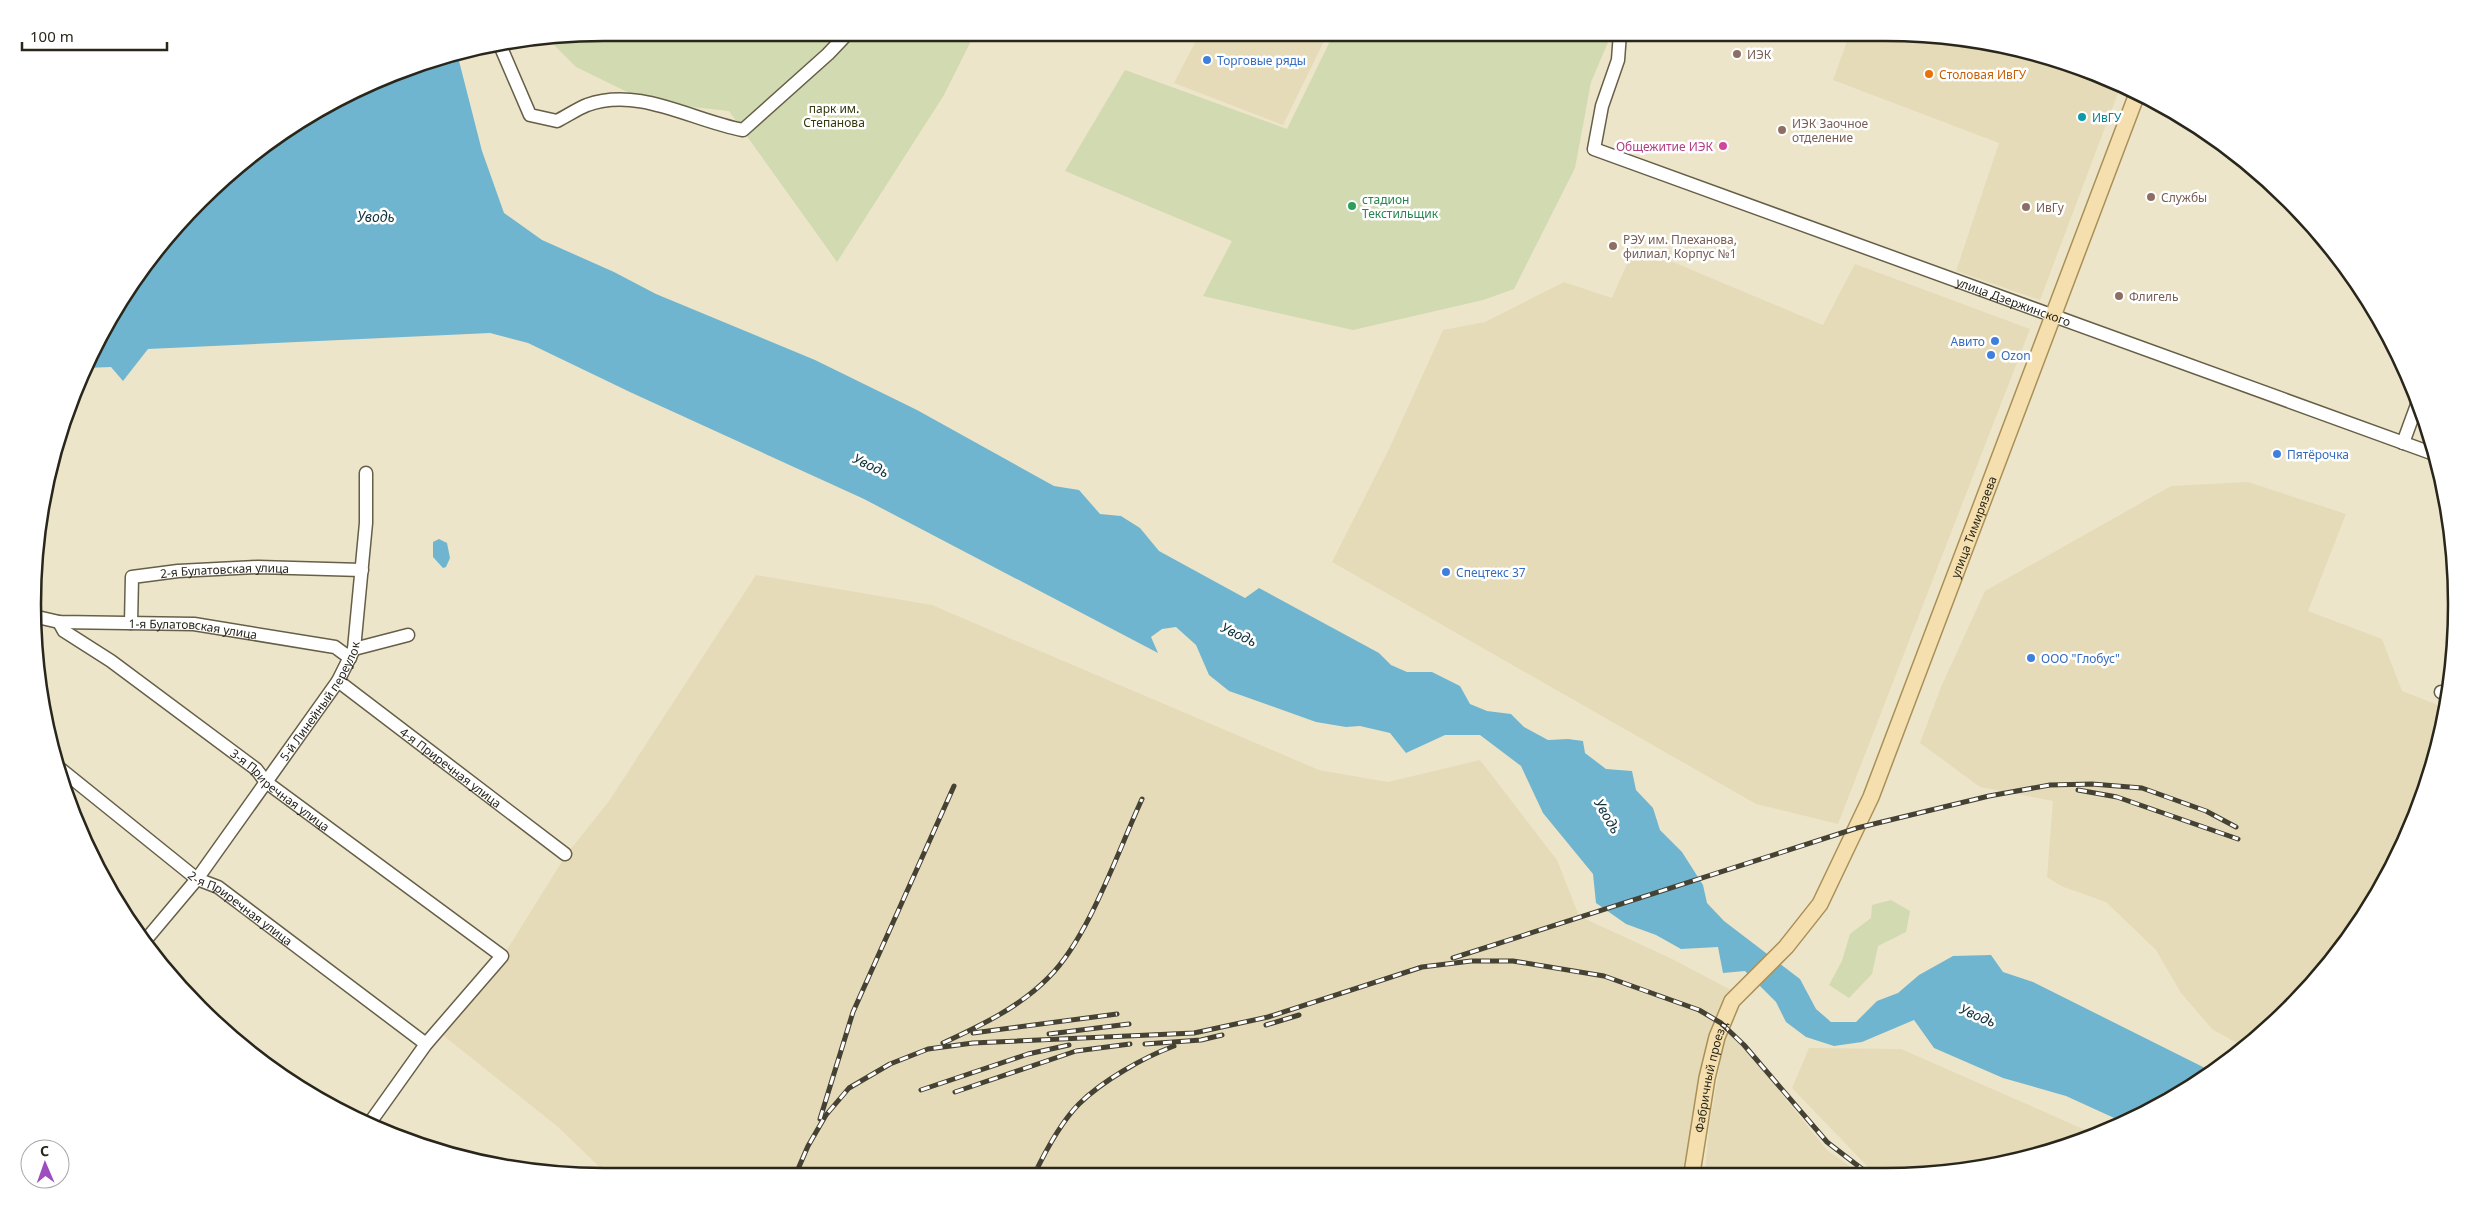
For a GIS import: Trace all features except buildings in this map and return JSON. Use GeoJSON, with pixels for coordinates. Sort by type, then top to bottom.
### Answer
{"type":"FeatureCollection","features":[{"type":"Feature","properties":{"kind":"main road","name":"улица Тимирязева"},"geometry":{"type":"LineString","coordinates":[[1744,987],[1786,948],[1820,904],[1875,786],[2136,100]]}},
{"type":"Feature","properties":{"kind":"main road","name":"Фабричный проезд"},"geometry":{"type":"LineString","coordinates":[[1693,1168],[1707,1078],[1717,1037],[1732,1001],[1744,987]]}},
{"type":"Feature","properties":{"kind":"street"},"geometry":{"type":"LineString","coordinates":[[502,51],[530,115],[557,121],[588,104],[626,99],[658,105],[743,130],[828,54],[840,41]]}},
{"type":"Feature","properties":{"kind":"street","name":"улица Дзержинского"},"geometry":{"type":"LineString","coordinates":[[1619,41],[1618,60],[1602,106],[1594,149],[2427,451]]}},
{"type":"Feature","properties":{"kind":"street"},"geometry":{"type":"LineString","coordinates":[[2403,443],[2414,413]]}},
{"type":"Feature","properties":{"kind":"street","name":"5-й Линейный переулок"},"geometry":{"type":"LineString","coordinates":[[150,935],[197,879],[338,681],[352,653],[366,523],[366,473]]}},
{"type":"Feature","properties":{"kind":"street","name":"2-я Булатовская улица"},"geometry":{"type":"LineString","coordinates":[[131,623],[132,577],[178,571],[258,567],[362,570]]}},
{"type":"Feature","properties":{"kind":"street","name":"1-я Булатовская улица"},"geometry":{"type":"LineString","coordinates":[[41,618],[59,622],[204,626],[335,647],[352,653]]}},
{"type":"Feature","properties":{"kind":"street","name":"3-я Приречная улица"},"geometry":{"type":"LineString","coordinates":[[59,622],[64,631],[111,661],[256,769],[266,782],[502,956],[426,1044]]}},
{"type":"Feature","properties":{"kind":"street"},"geometry":{"type":"LineString","coordinates":[[352,653],[408,636]]}},
{"type":"Feature","properties":{"kind":"street","name":"4-я Приречная улица"},"geometry":{"type":"LineString","coordinates":[[338,681],[565,854]]}},
{"type":"Feature","properties":{"kind":"street","name":"2-я Приречная улица"},"geometry":{"type":"LineString","coordinates":[[68,775],[197,879],[218,887],[426,1044]]}},
{"type":"Feature","properties":{"kind":"street"},"geometry":{"type":"LineString","coordinates":[[373,1118],[426,1044]]}},
{"type":"Feature","properties":{"kind":"shaded area"},"geometry":{"type":"Polygon","coordinates":[[[1196,41],[1324,41],[1283,125],[1174,83],[1196,41]]]}},
{"type":"Feature","properties":{"kind":"shaded area","name":"ИвГу"},"geometry":{"type":"Polygon","coordinates":[[[1847,41],[1921,42],[1958,46],[2030,60],[2066,71],[2118,92],[2040,300],[1956,271],[1999,143],[1833,80],[1847,41]]]}},
{"type":"Feature","properties":{"kind":"shaded area"},"geometry":{"type":"Polygon","coordinates":[[[1635,246],[1823,325],[1855,264],[2030,329],[1838,824],[1756,804],[1332,562],[1389,449],[1443,330],[1485,322],[1564,282],[1612,298],[1635,246]]]}},
{"type":"Feature","properties":{"kind":"shaded area"},"geometry":{"type":"Polygon","coordinates":[[[2248,482],[2346,514],[2308,611],[2382,639],[2402,691],[2438,705],[2429,750],[2418,786],[2390,854],[2372,886],[2353,917],[2308,976],[2283,1003],[2237,1043],[2212,1029],[2181,993],[2156,950],[2106,902],[2061,886],[2047,877],[2053,801],[1980,787],[1920,743],[1941,687],[1985,591],[2171,486],[2248,482]]]}},
{"type":"Feature","properties":{"kind":"shaded area"},"geometry":{"type":"Polygon","coordinates":[[[756,575],[932,605],[1319,770],[1388,782],[1480,760],[1557,860],[1579,916],[1672,959],[1733,991],[1691,1168],[601,1168],[558,1127],[439,1032],[503,956],[566,855],[609,801],[756,575]]]}},
{"type":"Feature","properties":{"kind":"shaded area"},"geometry":{"type":"Polygon","coordinates":[[[1726,1029],[1742,1045],[1827,1150],[1852,1168],[1705,1168],[1709,1127],[1726,1029]]]}},
{"type":"Feature","properties":{"kind":"shaded area"},"geometry":{"type":"Polygon","coordinates":[[[1809,1048],[1901,1049],[2086,1130],[2030,1149],[1994,1157],[1921,1167],[1869,1168],[1792,1088],[1809,1048]]]}},
{"type":"Feature","properties":{"kind":"green space","name":"парк им. Степанова"},"geometry":{"type":"Polygon","coordinates":[[[604,41],[971,41],[944,95],[837,262],[729,111],[648,102],[576,67],[553,44],[604,41]]]}},
{"type":"Feature","properties":{"kind":"green space","name":"стадион Текстильщик"},"geometry":{"type":"Polygon","coordinates":[[[1330,41],[1609,41],[1591,82],[1575,168],[1514,289],[1483,300],[1353,330],[1203,296],[1232,241],[1065,171],[1125,70],[1287,129],[1330,41]]]}},
{"type":"Feature","properties":{"kind":"green space"},"geometry":{"type":"Polygon","coordinates":[[[1891,900],[1910,911],[1906,932],[1878,946],[1872,974],[1849,998],[1829,985],[1842,961],[1850,934],[1871,918],[1872,905],[1891,900]]]}},
{"type":"Feature","properties":{"kind":"water","name":"Уводь"},"geometry":{"type":"Polygon","coordinates":[[[459,60],[482,151],[504,213],[542,240],[614,272],[656,294],[815,360],[917,410],[1054,486],[1079,490],[1100,514],[1121,516],[1140,528],[1159,551],[1245,598],[1259,588],[1379,653],[1391,665],[1407,672],[1432,672],[1460,686],[1470,704],[1487,711],[1511,714],[1524,727],[1548,740],[1568,739],[1583,741],[1585,753],[1606,769],[1632,771],[1636,790],[1653,808],[1660,830],[1682,852],[1703,885],[1707,903],[1724,921],[1800,979],[1816,1009],[1831,1022],[1856,1022],[1877,1001],[1898,993],[1919,975],[1953,956],[1991,955],[2003,972],[2033,982],[2204,1068],[2166,1092],[2115,1118],[2066,1096],[2003,1078],[1934,1048],[1914,1020],[1862,1042],[1834,1046],[1806,1037],[1786,1022],[1776,1002],[1745,971],[1723,973],[1718,947],[1681,949],[1656,935],[1626,924],[1596,903],[1593,874],[1543,813],[1521,766],[1480,735],[1445,735],[1406,753],[1390,733],[1360,726],[1346,727],[1316,722],[1229,691],[1209,675],[1196,645],[1176,627],[1162,629],[1151,637],[1158,653],[864,499],[632,393],[528,343],[490,333],[148,349],[123,381],[111,367],[93,368],[136,292],[181,233],[233,181],[292,136],[355,99],[423,71],[459,60]]]}},
{"type":"Feature","properties":{"kind":"water"},"geometry":{"type":"Polygon","coordinates":[[[439,539],[447,543],[450,558],[446,567],[443,568],[433,557],[433,542],[439,539]]]}},
{"type":"Feature","properties":{"kind":"railway"},"geometry":{"type":"LineString","coordinates":[[1453,958],[1857,828],[1989,796],[2050,785],[2092,784],[2142,788],[2206,811],[2236,827]]}},
{"type":"Feature","properties":{"kind":"railway"},"geometry":{"type":"LineString","coordinates":[[820,1119],[853,1012],[954,786]]}},
{"type":"Feature","properties":{"kind":"railway"},"geometry":{"type":"LineString","coordinates":[[2078,790],[2117,797],[2238,839]]}},
{"type":"Feature","properties":{"kind":"railway"},"geometry":{"type":"LineString","coordinates":[[943,1043],[985,1023],[1012,1007],[1038,988],[1063,960],[1090,917],[1142,799]]}},
{"type":"Feature","properties":{"kind":"railway"},"geometry":{"type":"LineString","coordinates":[[798,1168],[808,1146],[826,1115],[849,1088],[890,1064],[928,1049],[973,1043],[1194,1033],[1268,1017],[1422,967],[1471,961],[1513,961],[1604,976],[1699,1010],[1721,1023],[1744,1045],[1827,1142],[1861,1168]]}},
{"type":"Feature","properties":{"kind":"railway"},"geometry":{"type":"LineString","coordinates":[[973,1033],[1117,1014]]}},
{"type":"Feature","properties":{"kind":"railway"},"geometry":{"type":"LineString","coordinates":[[1266,1025],[1299,1015]]}},
{"type":"Feature","properties":{"kind":"railway"},"geometry":{"type":"LineString","coordinates":[[1049,1034],[1129,1024]]}},
{"type":"Feature","properties":{"kind":"railway"},"geometry":{"type":"LineString","coordinates":[[1145,1044],[1201,1040],[1222,1035]]}},
{"type":"Feature","properties":{"kind":"railway"},"geometry":{"type":"LineString","coordinates":[[955,1092],[1076,1051],[1130,1044]]}},
{"type":"Feature","properties":{"kind":"railway"},"geometry":{"type":"LineString","coordinates":[[921,1090],[1028,1054],[1069,1045]]}},
{"type":"Feature","properties":{"kind":"railway"},"geometry":{"type":"LineString","coordinates":[[1038,1168],[1060,1128],[1072,1111],[1088,1095],[1124,1070],[1174,1046]]}},
{"type":"Feature","properties":{"kind":"place","name":"ИЭК"},"geometry":{"type":"Point","coordinates":[1737,54]}},
{"type":"Feature","properties":{"kind":"place","name":"Торговые ряды"},"geometry":{"type":"Point","coordinates":[1207,60]}},
{"type":"Feature","properties":{"kind":"place","name":"Столовая ИвГУ"},"geometry":{"type":"Point","coordinates":[1929,74]}},
{"type":"Feature","properties":{"kind":"place","name":"ИвГУ"},"geometry":{"type":"Point","coordinates":[2082,117]}},
{"type":"Feature","properties":{"kind":"place","name":"ИЭК Заочное отделение"},"geometry":{"type":"Point","coordinates":[1782,130]}},
{"type":"Feature","properties":{"kind":"place","name":"Общежитие ИЭК"},"geometry":{"type":"Point","coordinates":[1723,146]}},
{"type":"Feature","properties":{"kind":"place","name":"Службы"},"geometry":{"type":"Point","coordinates":[2151,197]}},
{"type":"Feature","properties":{"kind":"place","name":"стадион Текстильщик"},"geometry":{"type":"Point","coordinates":[1352,206]}},
{"type":"Feature","properties":{"kind":"place","name":"ИвГу"},"geometry":{"type":"Point","coordinates":[2026,207]}},
{"type":"Feature","properties":{"kind":"place","name":"РЭУ им. Плеханова, филиал, Корпус №1"},"geometry":{"type":"Point","coordinates":[1613,246]}},
{"type":"Feature","properties":{"kind":"place","name":"Флигель"},"geometry":{"type":"Point","coordinates":[2119,296]}},
{"type":"Feature","properties":{"kind":"place","name":"Авито"},"geometry":{"type":"Point","coordinates":[1995,341]}},
{"type":"Feature","properties":{"kind":"place","name":"Ozon"},"geometry":{"type":"Point","coordinates":[1991,355]}},
{"type":"Feature","properties":{"kind":"place","name":"Пятёрочка"},"geometry":{"type":"Point","coordinates":[2277,454]}},
{"type":"Feature","properties":{"kind":"place","name":"Спецтекс 37"},"geometry":{"type":"Point","coordinates":[1446,572]}},
{"type":"Feature","properties":{"kind":"place","name":"ООО \"Глобус\""},"geometry":{"type":"Point","coordinates":[2031,658]}}]}
